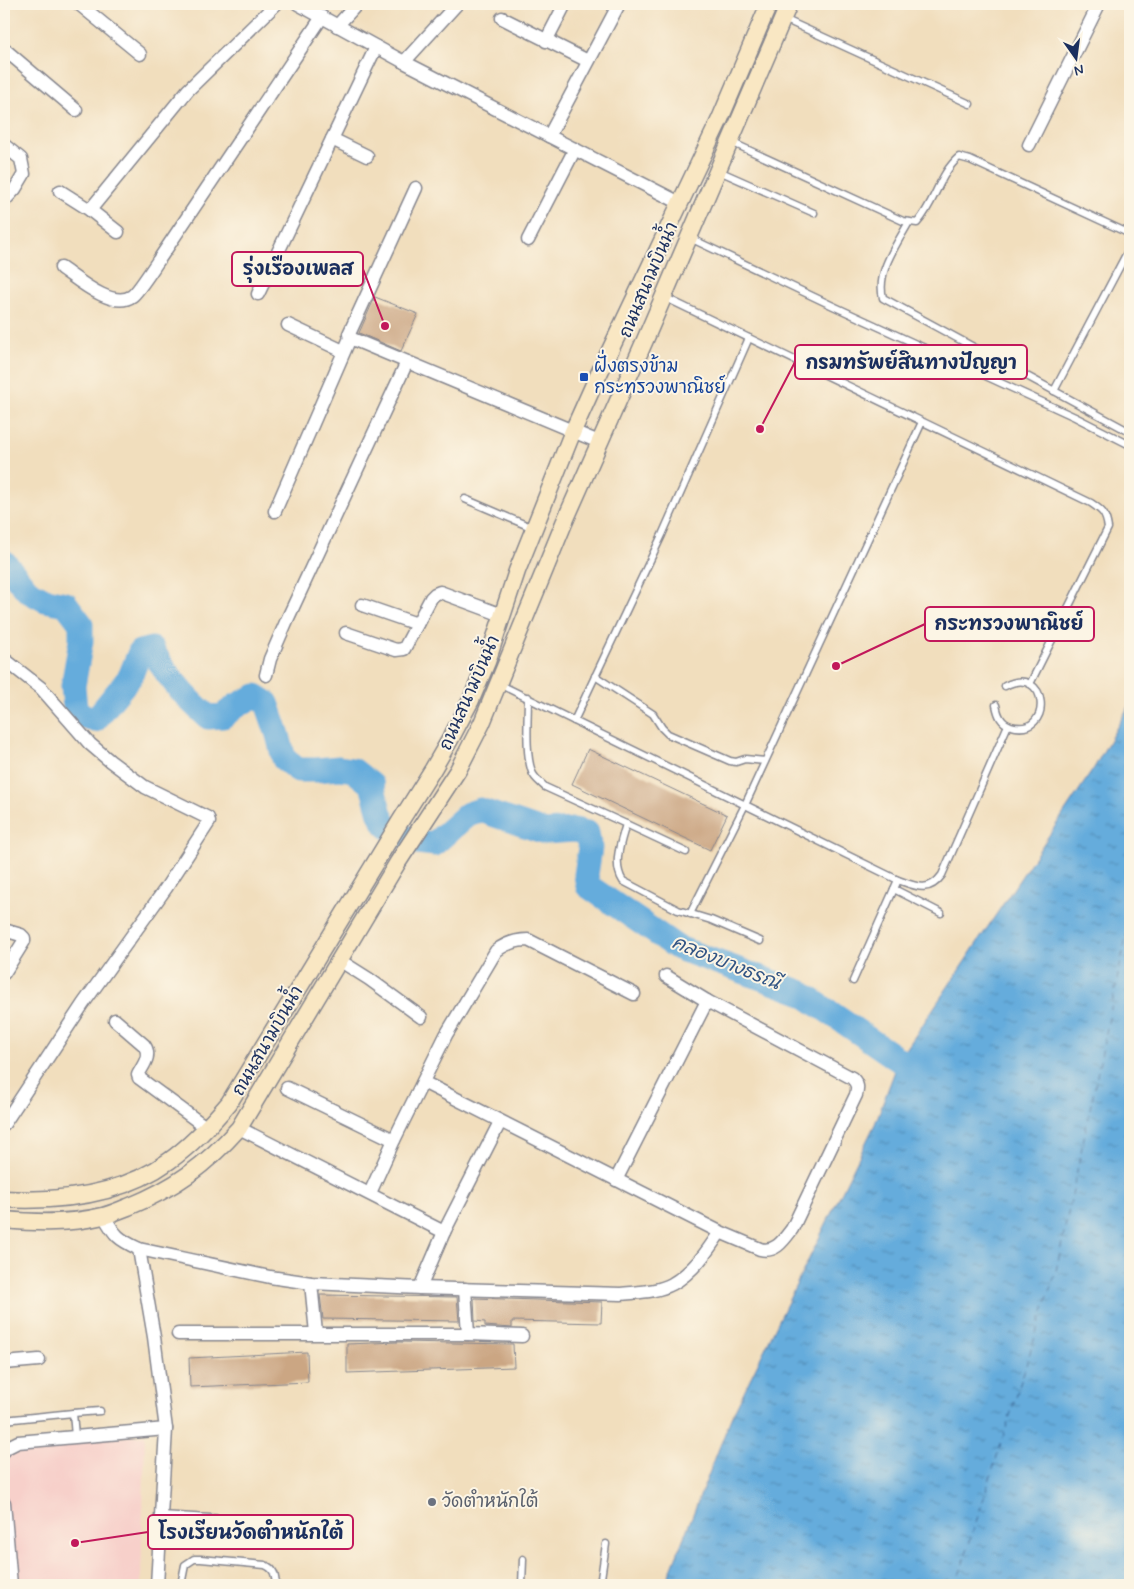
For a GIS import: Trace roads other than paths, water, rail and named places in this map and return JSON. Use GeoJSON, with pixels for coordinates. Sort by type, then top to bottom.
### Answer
{"type":"FeatureCollection","features":[{"type":"Feature","properties":{"kind":"main road","name":"ถนนสนามบินน้ำ"},"geometry":{"type":"LineString","coordinates":[[4,1199],[34,1200],[84,1195],[130,1183],[168,1162],[207,1128],[229,1103],[452,736],[471,700],[487,662],[533,528],[573,431],[601,368],[720,119],[769,4]]}},
{"type":"Feature","properties":{"kind":"main road","name":"ถนนสนามบินน้ำ"},"geometry":{"type":"LineString","coordinates":[[4,1220],[33,1223],[70,1222],[104,1216],[150,1198],[190,1174],[219,1151],[240,1128],[398,862],[458,770],[482,723],[553,549],[786,11]]}},
{"type":"Feature","properties":{"kind":"street"},"geometry":{"type":"LineString","coordinates":[[78,4],[140,54]]}},
{"type":"Feature","properties":{"kind":"street"},"geometry":{"type":"LineString","coordinates":[[90,210],[188,90],[276,4]]}},
{"type":"Feature","properties":{"kind":"street"},"geometry":{"type":"LineString","coordinates":[[298,4],[404,62],[680,203]]}},
{"type":"Feature","properties":{"kind":"street"},"geometry":{"type":"LineString","coordinates":[[338,26],[357,4]]}},
{"type":"Feature","properties":{"kind":"street"},"geometry":{"type":"LineString","coordinates":[[404,62],[457,4]]}},
{"type":"Feature","properties":{"kind":"street"},"geometry":{"type":"LineString","coordinates":[[546,41],[565,4]]}},
{"type":"Feature","properties":{"kind":"street"},"geometry":{"type":"LineString","coordinates":[[549,136],[619,4]]}},
{"type":"Feature","properties":{"kind":"street"},"geometry":{"type":"LineString","coordinates":[[1029,144],[1099,4]]}},
{"type":"Feature","properties":{"kind":"street"},"geometry":{"type":"LineString","coordinates":[[62,268],[104,296],[122,299],[132,296],[158,261],[322,17]]}},
{"type":"Feature","properties":{"kind":"street"},"geometry":{"type":"LineString","coordinates":[[502,18],[588,61]]}},
{"type":"Feature","properties":{"kind":"street"},"geometry":{"type":"LineString","coordinates":[[258,294],[376,47]]}},
{"type":"Feature","properties":{"kind":"street"},"geometry":{"type":"LineString","coordinates":[[4,49],[76,110]]}},
{"type":"Feature","properties":{"kind":"street"},"geometry":{"type":"LineString","coordinates":[[332,139],[367,156]]}},
{"type":"Feature","properties":{"kind":"street"},"geometry":{"type":"LineString","coordinates":[[4,145],[21,159],[24,174],[15,189],[4,201]]}},
{"type":"Feature","properties":{"kind":"street"},"geometry":{"type":"LineString","coordinates":[[528,240],[575,149]]}},
{"type":"Feature","properties":{"kind":"street"},"geometry":{"type":"LineString","coordinates":[[275,511],[350,338],[349,334],[416,188]]}},
{"type":"Feature","properties":{"kind":"street"},"geometry":{"type":"LineString","coordinates":[[60,191],[90,210],[118,232]]}},
{"type":"Feature","properties":{"kind":"street"},"geometry":{"type":"LineString","coordinates":[[288,325],[343,351]]}},
{"type":"Feature","properties":{"kind":"street"},"geometry":{"type":"LineString","coordinates":[[350,338],[599,442]]}},
{"type":"Feature","properties":{"kind":"street"},"geometry":{"type":"LineString","coordinates":[[266,676],[270,659],[287,620],[407,362]]}},
{"type":"Feature","properties":{"kind":"street"},"geometry":{"type":"LineString","coordinates":[[346,633],[396,650],[404,649],[431,598],[440,592],[502,615]]}},
{"type":"Feature","properties":{"kind":"street"},"geometry":{"type":"LineString","coordinates":[[362,605],[417,624]]}},
{"type":"Feature","properties":{"kind":"street"},"geometry":{"type":"LineString","coordinates":[[4,659],[41,688],[94,748],[145,787],[208,818],[209,822],[4,1124]]}},
{"type":"Feature","properties":{"kind":"street"},"geometry":{"type":"LineString","coordinates":[[4,930],[21,935],[24,938],[24,941],[4,972]]}},
{"type":"Feature","properties":{"kind":"street"},"geometry":{"type":"LineString","coordinates":[[370,1193],[446,1035],[496,952],[506,944],[518,940],[528,940],[634,994]]}},
{"type":"Feature","properties":{"kind":"street"},"geometry":{"type":"LineString","coordinates":[[339,960],[369,979],[421,1017]]}},
{"type":"Feature","properties":{"kind":"street"},"geometry":{"type":"LineString","coordinates":[[423,1082],[720,1232],[766,1250],[780,1244],[792,1229],[858,1088],[857,1083],[852,1078],[707,1001],[666,976]]}},
{"type":"Feature","properties":{"kind":"street"},"geometry":{"type":"LineString","coordinates":[[616,1180],[707,1001]]}},
{"type":"Feature","properties":{"kind":"street"},"geometry":{"type":"LineString","coordinates":[[115,1020],[148,1050],[149,1055],[138,1075],[139,1078],[207,1128]]}},
{"type":"Feature","properties":{"kind":"street"},"geometry":{"type":"LineString","coordinates":[[287,1088],[394,1140]]}},
{"type":"Feature","properties":{"kind":"street"},"geometry":{"type":"LineString","coordinates":[[420,1288],[444,1232],[500,1122]]}},
{"type":"Feature","properties":{"kind":"street"},"geometry":{"type":"LineString","coordinates":[[240,1128],[444,1232]]}},
{"type":"Feature","properties":{"kind":"street"},"geometry":{"type":"LineString","coordinates":[[104,1216],[114,1233],[123,1242],[138,1249],[270,1277],[311,1283],[621,1294],[649,1291],[670,1285],[703,1257],[720,1232]]}},
{"type":"Feature","properties":{"kind":"street"},"geometry":{"type":"LineString","coordinates":[[138,1249],[157,1356],[166,1429],[157,1584]]}},
{"type":"Feature","properties":{"kind":"street"},"geometry":{"type":"LineString","coordinates":[[311,1283],[316,1333]]}},
{"type":"Feature","properties":{"kind":"street"},"geometry":{"type":"LineString","coordinates":[[465,1289],[468,1334]]}},
{"type":"Feature","properties":{"kind":"street"},"geometry":{"type":"LineString","coordinates":[[178,1334],[316,1333],[522,1336]]}},
{"type":"Feature","properties":{"kind":"street"},"geometry":{"type":"LineString","coordinates":[[4,1363],[39,1360]]}},
{"type":"Feature","properties":{"kind":"street"},"geometry":{"type":"LineString","coordinates":[[4,1452],[6,1448],[18,1442],[75,1433],[166,1429]]}},
{"type":"Feature","properties":{"kind":"street"},"geometry":{"type":"LineString","coordinates":[[4,1503],[8,1578]]}},
{"type":"Feature","properties":{"kind":"lane"},"geometry":{"type":"LineString","coordinates":[[786,11],[970,104]]}},
{"type":"Feature","properties":{"kind":"lane"},"geometry":{"type":"LineString","coordinates":[[730,141],[903,221],[917,223],[924,216],[951,164],[959,157],[970,160],[1130,234]]}},
{"type":"Feature","properties":{"kind":"lane"},"geometry":{"type":"LineString","coordinates":[[718,170],[814,213]]}},
{"type":"Feature","properties":{"kind":"lane"},"geometry":{"type":"LineString","coordinates":[[909,222],[887,262],[881,288],[883,298],[1130,432]]}},
{"type":"Feature","properties":{"kind":"lane"},"geometry":{"type":"LineString","coordinates":[[689,237],[830,306],[1075,417],[1128,444]]}},
{"type":"Feature","properties":{"kind":"lane"},"geometry":{"type":"LineString","coordinates":[[1054,390],[1130,247]]}},
{"type":"Feature","properties":{"kind":"lane"},"geometry":{"type":"LineString","coordinates":[[664,296],[1102,510],[1107,519],[1108,528],[1030,684]]}},
{"type":"Feature","properties":{"kind":"lane"},"geometry":{"type":"LineString","coordinates":[[574,721],[662,535],[749,338]]}},
{"type":"Feature","properties":{"kind":"lane"},"geometry":{"type":"LineString","coordinates":[[690,914],[746,805],[922,422]]}},
{"type":"Feature","properties":{"kind":"lane"},"geometry":{"type":"LineString","coordinates":[[465,499],[533,528]]}},
{"type":"Feature","properties":{"kind":"lane"},"geometry":{"type":"LineString","coordinates":[[596,676],[653,714],[668,734],[730,761],[736,762],[745,759],[766,761]]}},
{"type":"Feature","properties":{"kind":"lane"},"geometry":{"type":"LineString","coordinates":[[996,705],[997,713],[1002,720],[1008,725],[1017,727],[1032,723],[1041,712],[1040,696],[1030,684],[1020,681],[1004,686]]}},
{"type":"Feature","properties":{"kind":"lane"},"geometry":{"type":"LineString","coordinates":[[499,684],[898,880],[914,886],[926,887],[936,883],[942,874],[1008,725]]}},
{"type":"Feature","properties":{"kind":"lane"},"geometry":{"type":"LineString","coordinates":[[528,697],[529,762],[536,779],[545,786],[686,852]]}},
{"type":"Feature","properties":{"kind":"lane"},"geometry":{"type":"LineString","coordinates":[[626,824],[618,853],[618,868],[623,881],[678,910],[711,920],[760,940]]}},
{"type":"Feature","properties":{"kind":"lane"},"geometry":{"type":"LineString","coordinates":[[853,981],[898,880]]}},
{"type":"Feature","properties":{"kind":"lane"},"geometry":{"type":"LineString","coordinates":[[894,889],[941,913]]}},
{"type":"Feature","properties":{"kind":"lane"},"geometry":{"type":"LineString","coordinates":[[4,1420],[100,1411]]}},
{"type":"Feature","properties":{"kind":"lane"},"geometry":{"type":"LineString","coordinates":[[73,1415],[75,1433]]}},
{"type":"Feature","properties":{"kind":"lane"},"geometry":{"type":"LineString","coordinates":[[161,1515],[258,1520]]}},
{"type":"Feature","properties":{"kind":"lane"},"geometry":{"type":"LineString","coordinates":[[600,1585],[606,1544]]}},
{"type":"Feature","properties":{"kind":"lane"},"geometry":{"type":"LineString","coordinates":[[181,1585],[185,1565],[200,1559],[265,1565],[274,1572],[276,1585]]}},
{"type":"Feature","properties":{"kind":"lane"},"geometry":{"type":"LineString","coordinates":[[522,1585],[523,1559]]}},
{"type":"Feature","properties":{"kind":"lane"},"geometry":{"type":"LineString","coordinates":[[157,1584],[172,1585]]}},
{"type":"Feature","properties":{"kind":"water"},"geometry":{"type":"Polygon","coordinates":[[[1130,704],[1130,1585],[665,1585],[731,1418],[875,1124],[899,1060],[1094,768],[1130,704]]]}},
{"type":"Feature","properties":{"kind":"waterway","name":"คลองบางธรณี"},"geometry":{"type":"LineString","coordinates":[[4,562],[28,591],[45,600],[66,604],[81,624],[81,641],[73,686],[75,708],[82,715],[95,720],[130,677],[140,652],[152,649],[177,686],[208,717],[223,716],[236,706],[256,696],[267,703],[284,759],[298,770],[339,768],[353,770],[372,785],[380,814],[386,825],[398,834],[417,842],[434,844],[468,814],[480,810],[545,832],[574,830],[587,833],[590,848],[586,875],[588,886],[678,948],[800,992],[899,1060],[932,1065]]}},
{"type":"Feature","properties":{"kind":"place","name":"รุ่งเรืองเพลส"},"geometry":{"type":"Point","coordinates":[385,326]}},
{"type":"Feature","properties":{"kind":"place","name":"ฝั่งตรงข้าม กระทรวงพาณิชย์"},"geometry":{"type":"Point","coordinates":[584,377]}},
{"type":"Feature","properties":{"kind":"place","name":"กรมทรัพย์สินทางปัญญา"},"geometry":{"type":"Point","coordinates":[760,429]}},
{"type":"Feature","properties":{"kind":"place","name":"กระทรวงพาณิชย์"},"geometry":{"type":"Point","coordinates":[836,666]}},
{"type":"Feature","properties":{"kind":"place","name":"วัดตำหนักใต้"},"geometry":{"type":"Point","coordinates":[432,1502]}},
{"type":"Feature","properties":{"kind":"place","name":"โรงเรียนวัดตำหนักใต้"},"geometry":{"type":"Point","coordinates":[75,1543]}}]}
